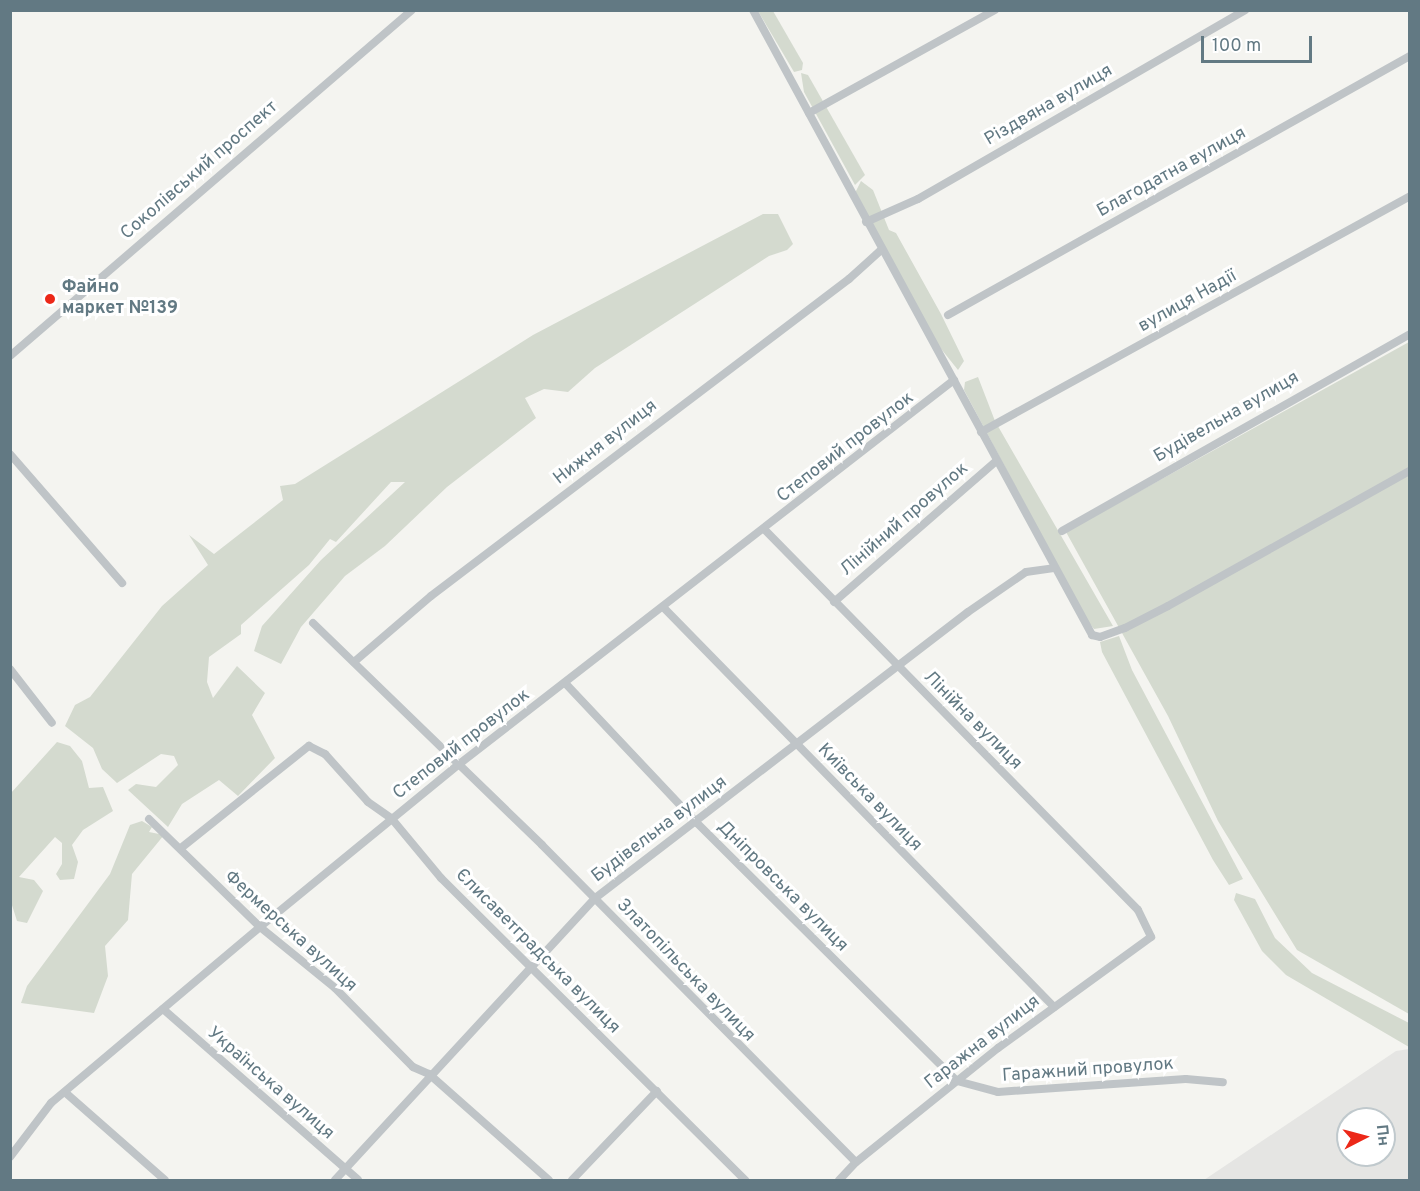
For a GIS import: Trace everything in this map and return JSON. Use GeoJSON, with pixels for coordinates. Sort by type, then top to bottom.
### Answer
{"type":"FeatureCollection","features":[{"type":"Feature","properties":{"kind":"street","name":"Соколівський проспект"},"geometry":{"type":"LineString","coordinates":[[10,356],[412,10]]}},
{"type":"Feature","properties":{"kind":"street"},"geometry":{"type":"LineString","coordinates":[[753,10],[880,251],[954,381],[1092,635],[1100,637],[1168,606],[1410,471]]}},
{"type":"Feature","properties":{"kind":"street"},"geometry":{"type":"LineString","coordinates":[[809,113],[995,10]]}},
{"type":"Feature","properties":{"kind":"street","name":"Різдвяна вулиця"},"geometry":{"type":"LineString","coordinates":[[866,222],[918,199],[1245,10]]}},
{"type":"Feature","properties":{"kind":"street","name":"Благодатна вулиця"},"geometry":{"type":"LineString","coordinates":[[948,315],[1410,56]]}},
{"type":"Feature","properties":{"kind":"street","name":"вулиця Надії"},"geometry":{"type":"LineString","coordinates":[[981,432],[1410,196]]}},
{"type":"Feature","properties":{"kind":"street","name":"Нижня вулиця"},"geometry":{"type":"LineString","coordinates":[[354,662],[431,596],[849,279],[880,251]]}},
{"type":"Feature","properties":{"kind":"street","name":"Будівельна вулиця"},"geometry":{"type":"LineString","coordinates":[[1062,531],[1410,334]]}},
{"type":"Feature","properties":{"kind":"street","name":"Степовий провулок"},"geometry":{"type":"LineString","coordinates":[[10,1157],[43,1112],[67,1094],[260,927],[458,765],[765,530],[954,381]]}},
{"type":"Feature","properties":{"kind":"street"},"geometry":{"type":"LineString","coordinates":[[10,454],[122,583]]}},
{"type":"Feature","properties":{"kind":"street","name":"Лінійний провулок"},"geometry":{"type":"LineString","coordinates":[[834,602],[996,461]]}},
{"type":"Feature","properties":{"kind":"street","name":"Лінійна вулиця"},"geometry":{"type":"LineString","coordinates":[[765,530],[1138,910],[1151,937]]}},
{"type":"Feature","properties":{"kind":"street","name":"Будівельна вулиця"},"geometry":{"type":"LineString","coordinates":[[335,1180],[528,966],[594,898],[697,823],[896,666],[1026,572],[1054,568]]}},
{"type":"Feature","properties":{"kind":"street","name":"Київська вулиця"},"geometry":{"type":"LineString","coordinates":[[664,608],[1054,1007]]}},
{"type":"Feature","properties":{"kind":"street","name":"Златопільська вулиця"},"geometry":{"type":"LineString","coordinates":[[313,623],[594,898],[856,1162]]}},
{"type":"Feature","properties":{"kind":"street"},"geometry":{"type":"LineString","coordinates":[[10,669],[52,723]]}},
{"type":"Feature","properties":{"kind":"street","name":"Дніпровська вулиця"},"geometry":{"type":"LineString","coordinates":[[566,684],[697,823],[957,1081]]}},
{"type":"Feature","properties":{"kind":"street","name":"Єлисаветградська вулиця"},"geometry":{"type":"LineString","coordinates":[[181,848],[309,746],[325,754],[368,802],[392,819],[441,878],[745,1180]]}},
{"type":"Feature","properties":{"kind":"street","name":"Фермерська вулиця"},"geometry":{"type":"LineString","coordinates":[[149,819],[260,927],[335,988],[413,1067],[429,1074],[549,1180]]}},
{"type":"Feature","properties":{"kind":"street","name":"Гаражна вулиця"},"geometry":{"type":"LineString","coordinates":[[839,1180],[856,1162],[957,1081],[1151,937]]}},
{"type":"Feature","properties":{"kind":"street","name":"Українська вулиця"},"geometry":{"type":"LineString","coordinates":[[163,1009],[289,1124],[358,1180]]}},
{"type":"Feature","properties":{"kind":"street","name":"Гаражний провулок"},"geometry":{"type":"LineString","coordinates":[[957,1081],[998,1092],[1186,1079],[1223,1082]]}},
{"type":"Feature","properties":{"kind":"street"},"geometry":{"type":"LineString","coordinates":[[573,1180],[657,1091]]}},
{"type":"Feature","properties":{"kind":"street"},"geometry":{"type":"LineString","coordinates":[[67,1094],[165,1180]]}},
{"type":"Feature","properties":{"kind":"shaded area"},"geometry":{"type":"Polygon","coordinates":[[[758,11],[773,11],[803,63],[802,70],[794,72],[758,11]]]}},
{"type":"Feature","properties":{"kind":"shaded area"},"geometry":{"type":"Polygon","coordinates":[[[801,73],[808,75],[865,175],[855,185],[804,92],[801,73]]]}},
{"type":"Feature","properties":{"kind":"shaded area"},"geometry":{"type":"Polygon","coordinates":[[[861,181],[873,190],[889,230],[896,233],[941,314],[964,361],[958,370],[938,345],[854,195],[861,181]]]}},
{"type":"Feature","properties":{"kind":"shaded area"},"geometry":{"type":"Polygon","coordinates":[[[763,214],[778,214],[793,244],[787,250],[769,256],[595,368],[568,392],[544,389],[525,398],[536,418],[447,487],[385,546],[345,576],[301,627],[281,664],[254,651],[262,626],[321,560],[405,482],[391,482],[336,542],[330,539],[309,565],[241,625],[241,634],[209,657],[207,682],[213,698],[237,666],[265,693],[252,715],[275,758],[238,796],[219,780],[182,804],[168,827],[128,790],[136,784],[156,787],[178,765],[174,756],[161,754],[117,783],[102,769],[93,748],[65,726],[75,705],[90,697],[162,606],[208,565],[189,535],[214,554],[283,500],[280,486],[295,484],[533,335],[763,214]]]}},
{"type":"Feature","properties":{"kind":"shaded area"},"geometry":{"type":"Polygon","coordinates":[[[1409,342],[1409,1014],[1297,950],[1218,821],[1168,716],[1066,532],[1409,342]]]}},
{"type":"Feature","properties":{"kind":"shaded area"},"geometry":{"type":"Polygon","coordinates":[[[978,377],[995,421],[1113,626],[1094,629],[1086,619],[964,390],[965,382],[978,377]]]}},
{"type":"Feature","properties":{"kind":"shaded area"},"geometry":{"type":"Polygon","coordinates":[[[1119,636],[1132,670],[1243,879],[1229,885],[1213,860],[1102,652],[1100,642],[1119,636]]]}},
{"type":"Feature","properties":{"kind":"shaded area"},"geometry":{"type":"Polygon","coordinates":[[[57,742],[70,746],[82,761],[89,788],[103,787],[113,811],[83,830],[72,845],[78,862],[74,879],[60,880],[56,874],[62,864],[62,843],[55,837],[19,877],[34,880],[43,891],[27,923],[17,921],[11,902],[11,793],[57,742]]]}},
{"type":"Feature","properties":{"kind":"shaded area"},"geometry":{"type":"Polygon","coordinates":[[[142,821],[152,827],[149,832],[164,835],[132,874],[128,920],[105,946],[108,976],[94,1013],[21,1003],[27,986],[110,874],[130,825],[142,821]]]}},
{"type":"Feature","properties":{"kind":"shaded area"},"geometry":{"type":"Polygon","coordinates":[[[1236,893],[1255,899],[1275,938],[1312,973],[1409,1023],[1409,1047],[1286,975],[1262,951],[1234,900],[1236,893]]]}},
{"type":"Feature","properties":{"kind":"shaded area"},"geometry":{"type":"Polygon","coordinates":[[[1409,1049],[1409,1180],[1204,1180],[1396,1051],[1409,1049]]]}},
{"type":"Feature","properties":{"kind":"place","name":"Файно маркет №139"},"geometry":{"type":"Point","coordinates":[50,299]}}]}
